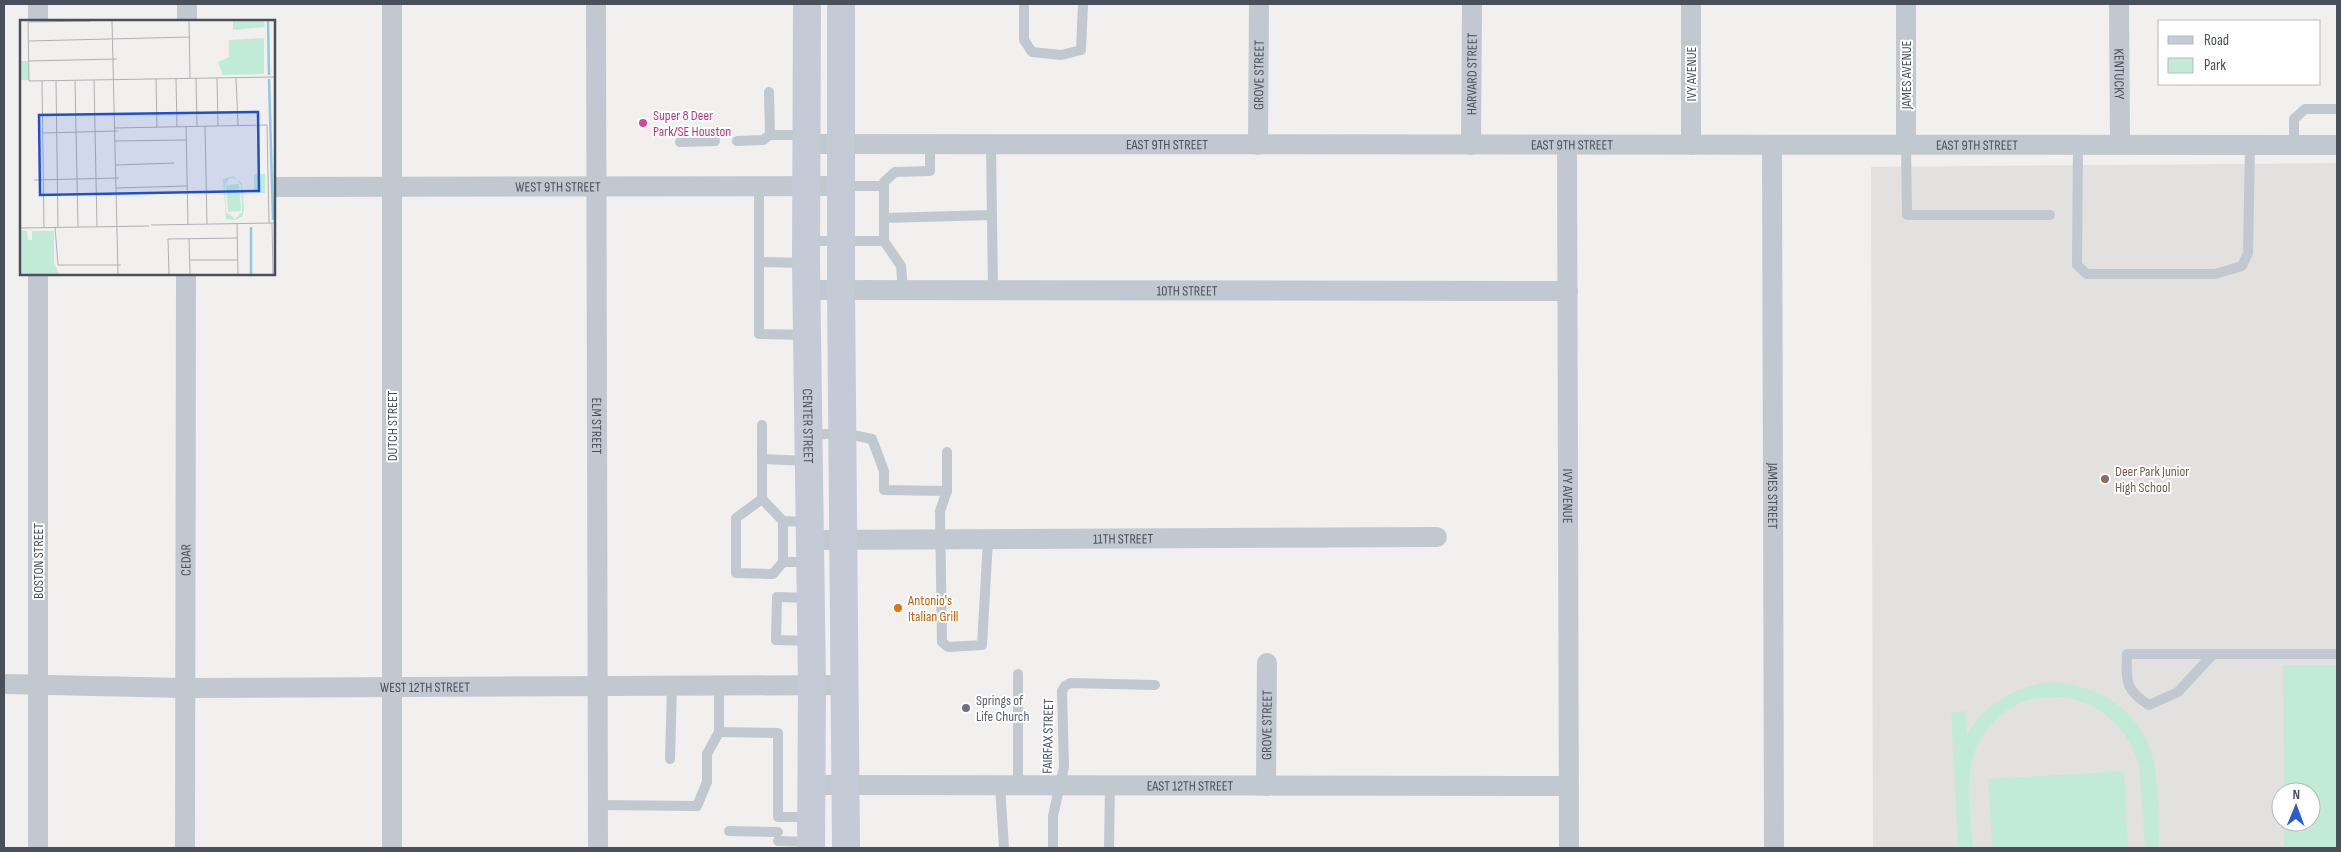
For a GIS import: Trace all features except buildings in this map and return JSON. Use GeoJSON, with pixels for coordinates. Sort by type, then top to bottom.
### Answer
{"type":"FeatureCollection","features":[{"type":"Feature","properties":{"kind":"main road","name":"CENTER STREET"},"geometry":{"type":"LineString","coordinates":[[807,4],[807,335],[812,641],[811,836]]}},
{"type":"Feature","properties":{"kind":"main road"},"geometry":{"type":"LineString","coordinates":[[841,4],[841,291],[846,848]]}},
{"type":"Feature","properties":{"kind":"street"},"geometry":{"type":"LineString","coordinates":[[38,4],[38,20]]}},
{"type":"Feature","properties":{"kind":"street"},"geometry":{"type":"LineString","coordinates":[[187,4],[187,20]]}},
{"type":"Feature","properties":{"kind":"street","name":"DUTCH STREET"},"geometry":{"type":"LineString","coordinates":[[392,4],[392,848]]}},
{"type":"Feature","properties":{"kind":"street","name":"ELM STREET"},"geometry":{"type":"LineString","coordinates":[[596,4],[598,848]]}},
{"type":"Feature","properties":{"kind":"street","name":"GROVE STREET"},"geometry":{"type":"LineString","coordinates":[[1258,145],[1259,4]]}},
{"type":"Feature","properties":{"kind":"street","name":"HARVARD STREET"},"geometry":{"type":"LineString","coordinates":[[1471,145],[1472,4]]}},
{"type":"Feature","properties":{"kind":"street","name":"IVY AVENUE"},"geometry":{"type":"LineString","coordinates":[[1691,4],[1691,145]]}},
{"type":"Feature","properties":{"kind":"street","name":"JAMES AVENUE"},"geometry":{"type":"LineString","coordinates":[[1906,4],[1906,145]]}},
{"type":"Feature","properties":{"kind":"street","name":"KENTUCKY"},"geometry":{"type":"LineString","coordinates":[[2119,4],[2120,144]]}},
{"type":"Feature","properties":{"kind":"street","name":"EAST 9TH STREET"},"geometry":{"type":"LineString","coordinates":[[806,139],[842,144],[991,145],[2337,145]]}},
{"type":"Feature","properties":{"kind":"street","name":"IVY AVENUE"},"geometry":{"type":"LineString","coordinates":[[1567,145],[1569,848]]}},
{"type":"Feature","properties":{"kind":"street","name":"JAMES STREET"},"geometry":{"type":"LineString","coordinates":[[1772,145],[1774,848]]}},
{"type":"Feature","properties":{"kind":"street","name":"WEST 9TH STREET"},"geometry":{"type":"LineString","coordinates":[[275,187],[841,186]]}},
{"type":"Feature","properties":{"kind":"street","name":"10TH STREET"},"geometry":{"type":"LineString","coordinates":[[807,265],[841,291],[1568,291]]}},
{"type":"Feature","properties":{"kind":"street","name":"BOSTON STREET"},"geometry":{"type":"LineString","coordinates":[[38,275],[38,848]]}},
{"type":"Feature","properties":{"kind":"street","name":"CEDAR"},"geometry":{"type":"LineString","coordinates":[[185,848],[186,275]]}},
{"type":"Feature","properties":{"kind":"street","name":"11TH STREET"},"geometry":{"type":"LineString","coordinates":[[811,541],[1437,537]]}},
{"type":"Feature","properties":{"kind":"street","name":"GROVE STREET"},"geometry":{"type":"LineString","coordinates":[[1266,786],[1267,663]]}},
{"type":"Feature","properties":{"kind":"street","name":"WEST 12TH STREET"},"geometry":{"type":"LineString","coordinates":[[4,684],[184,688],[845,685]]}},
{"type":"Feature","properties":{"kind":"street","name":"EAST 12TH STREET"},"geometry":{"type":"LineString","coordinates":[[811,785],[1569,786]]}},
{"type":"Feature","properties":{"kind":"lane"},"geometry":{"type":"LineString","coordinates":[[1024,4],[1024,40],[1032,52],[1061,55],[1081,50],[1083,4]]}},
{"type":"Feature","properties":{"kind":"lane"},"geometry":{"type":"LineString","coordinates":[[769,92],[770,135]]}},
{"type":"Feature","properties":{"kind":"lane"},"geometry":{"type":"LineString","coordinates":[[2294,145],[2294,119],[2305,109],[2337,110]]}},
{"type":"Feature","properties":{"kind":"lane"},"geometry":{"type":"LineString","coordinates":[[737,140],[763,140],[770,135],[806,139]]}},
{"type":"Feature","properties":{"kind":"lane"},"geometry":{"type":"LineString","coordinates":[[680,142],[715,141]]}},
{"type":"Feature","properties":{"kind":"lane"},"geometry":{"type":"LineString","coordinates":[[903,291],[901,266],[884,241],[884,182],[895,172],[930,171],[930,144]]}},
{"type":"Feature","properties":{"kind":"lane"},"geometry":{"type":"LineString","coordinates":[[2078,144],[2077,265],[2087,274],[2215,274],[2242,266],[2248,253],[2250,145]]}},
{"type":"Feature","properties":{"kind":"lane"},"geometry":{"type":"LineString","coordinates":[[991,145],[993,292]]}},
{"type":"Feature","properties":{"kind":"lane"},"geometry":{"type":"LineString","coordinates":[[1906,145],[1907,215],[2050,215]]}},
{"type":"Feature","properties":{"kind":"lane"},"geometry":{"type":"LineString","coordinates":[[759,186],[759,334],[807,335]]}},
{"type":"Feature","properties":{"kind":"lane"},"geometry":{"type":"LineString","coordinates":[[841,186],[884,186]]}},
{"type":"Feature","properties":{"kind":"lane"},"geometry":{"type":"LineString","coordinates":[[884,218],[992,215]]}},
{"type":"Feature","properties":{"kind":"lane"},"geometry":{"type":"LineString","coordinates":[[759,262],[807,265],[841,241],[884,241]]}},
{"type":"Feature","properties":{"kind":"lane"},"geometry":{"type":"LineString","coordinates":[[762,425],[762,499],[783,522],[811,541],[782,562],[773,574],[736,573],[736,518],[762,499]]}},
{"type":"Feature","properties":{"kind":"lane"},"geometry":{"type":"LineString","coordinates":[[762,459],[809,448],[843,433],[872,439],[884,471],[884,490],[947,491]]}},
{"type":"Feature","properties":{"kind":"lane"},"geometry":{"type":"LineString","coordinates":[[948,452],[947,491],[940,511],[939,540],[942,642],[948,646],[982,645],[988,540]]}},
{"type":"Feature","properties":{"kind":"lane"},"geometry":{"type":"LineString","coordinates":[[782,562],[783,522]]}},
{"type":"Feature","properties":{"kind":"lane"},"geometry":{"type":"LineString","coordinates":[[811,598],[777,597],[776,640],[812,641]]}},
{"type":"Feature","properties":{"kind":"lane"},"geometry":{"type":"LineString","coordinates":[[2213,654],[2178,692],[2149,705],[2133,695],[2126,680],[2126,654],[2213,654],[2337,654]]}},
{"type":"Feature","properties":{"kind":"lane"},"geometry":{"type":"LineString","coordinates":[[1004,848],[1018,674]]}},
{"type":"Feature","properties":{"kind":"lane","name":"FAIRFAX STREET"},"geometry":{"type":"LineString","coordinates":[[1053,848],[1053,816],[1058,786],[1063,776],[1064,766],[1062,691],[1065,686],[1070,683],[1155,686]]}},
{"type":"Feature","properties":{"kind":"lane"},"geometry":{"type":"LineString","coordinates":[[598,805],[697,806],[707,782],[707,754],[719,732],[719,685]]}},
{"type":"Feature","properties":{"kind":"lane"},"geometry":{"type":"LineString","coordinates":[[670,759],[672,686]]}},
{"type":"Feature","properties":{"kind":"lane"},"geometry":{"type":"LineString","coordinates":[[719,732],[778,733],[778,840]]}},
{"type":"Feature","properties":{"kind":"lane"},"geometry":{"type":"LineString","coordinates":[[1109,848],[1110,786]]}},
{"type":"Feature","properties":{"kind":"lane"},"geometry":{"type":"LineString","coordinates":[[778,817],[811,836]]}},
{"type":"Feature","properties":{"kind":"lane"},"geometry":{"type":"LineString","coordinates":[[729,831],[778,840],[811,836]]}},
{"type":"Feature","properties":{"kind":"shaded area","name":"Deer Park Junior High School"},"geometry":{"type":"Polygon","coordinates":[[[2337,163],[2337,848],[1873,848],[1871,167],[2337,163]]]}},
{"type":"Feature","properties":{"kind":"green space"},"geometry":{"type":"Polygon","coordinates":[[[2283,665],[2337,665],[2337,848],[2284,848],[2284,832],[2321,832],[2321,782],[2284,782],[2283,665]]]}},
{"type":"Feature","properties":{"kind":"green space"},"geometry":{"type":"Polygon","coordinates":[[[2050,682],[2086,688],[2102,695],[2130,715],[2140,729],[2149,745],[2156,774],[2159,848],[2145,848],[2139,765],[2127,738],[2110,718],[2088,704],[2064,697],[2039,698],[2015,706],[1994,722],[1977,746],[1970,771],[1969,783],[1973,848],[1958,848],[1951,712],[1965,711],[1967,734],[1983,714],[2002,698],[2037,684],[2050,682]]]}},
{"type":"Feature","properties":{"kind":"green space"},"geometry":{"type":"Polygon","coordinates":[[[2124,771],[2128,848],[1992,848],[1988,779],[2124,771]]]}},
{"type":"Feature","properties":{"kind":"place","name":"Super 8 Deer Park/SE Houston"},"geometry":{"type":"Point","coordinates":[643,123]}},
{"type":"Feature","properties":{"kind":"place","name":"Deer Park Junior High School"},"geometry":{"type":"Point","coordinates":[2105,479]}},
{"type":"Feature","properties":{"kind":"place","name":"Antonio's Italian Grill"},"geometry":{"type":"Point","coordinates":[898,608]}},
{"type":"Feature","properties":{"kind":"place","name":"Springs of Life Church"},"geometry":{"type":"Point","coordinates":[966,708]}}]}
